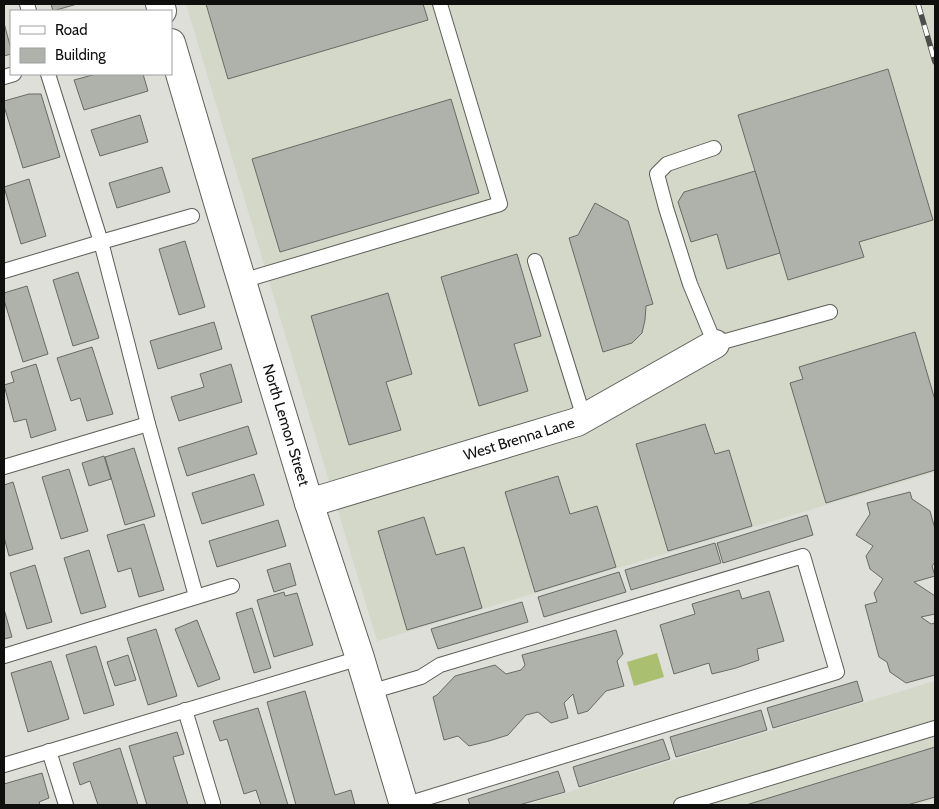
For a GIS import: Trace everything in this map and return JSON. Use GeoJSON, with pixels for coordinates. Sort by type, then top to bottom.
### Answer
{"type":"FeatureCollection","features":[{"type":"Feature","properties":{"kind":"street","name":"North Lemon Street"},"geometry":{"type":"LineString","coordinates":[[172,46],[242,281],[404,805]]}},
{"type":"Feature","properties":{"kind":"street","name":"West Brenna Lane"},"geometry":{"type":"LineString","coordinates":[[310,503],[577,422],[715,344]]}},
{"type":"Feature","properties":{"kind":"lane"},"geometry":{"type":"LineString","coordinates":[[242,281],[500,204],[440,4]]}},
{"type":"Feature","properties":{"kind":"lane"},"geometry":{"type":"LineString","coordinates":[[48,75],[101,242],[148,424],[196,596]]}},
{"type":"Feature","properties":{"kind":"lane"},"geometry":{"type":"LineString","coordinates":[[714,148],[667,164],[657,174],[690,284],[715,344],[830,312]]}},
{"type":"Feature","properties":{"kind":"lane"},"geometry":{"type":"LineString","coordinates":[[4,271],[192,216]]}},
{"type":"Feature","properties":{"kind":"lane"},"geometry":{"type":"LineString","coordinates":[[535,261],[584,418]]}},
{"type":"Feature","properties":{"kind":"lane"},"geometry":{"type":"LineString","coordinates":[[4,467],[148,424]]}},
{"type":"Feature","properties":{"kind":"lane"},"geometry":{"type":"LineString","coordinates":[[370,692],[421,677],[440,665],[803,556],[830,645],[838,672],[404,805]]}},
{"type":"Feature","properties":{"kind":"lane"},"geometry":{"type":"LineString","coordinates":[[4,656],[232,586]]}},
{"type":"Feature","properties":{"kind":"lane"},"geometry":{"type":"LineString","coordinates":[[4,765],[360,658]]}},
{"type":"Feature","properties":{"kind":"lane"},"geometry":{"type":"LineString","coordinates":[[184,710],[214,802]]}},
{"type":"Feature","properties":{"kind":"lane"},"geometry":{"type":"LineString","coordinates":[[681,805],[935,728]]}},
{"type":"Feature","properties":{"kind":"lane"},"geometry":{"type":"LineString","coordinates":[[49,751],[66,805]]}},
{"type":"Feature","properties":{"kind":"shaded area"},"geometry":{"type":"Polygon","coordinates":[[[186,4],[935,4],[935,472],[377,641],[186,4]]]}},
{"type":"Feature","properties":{"kind":"shaded area"},"geometry":{"type":"Polygon","coordinates":[[[935,681],[935,799],[914,805],[526,805],[935,681]]]}},
{"type":"Feature","properties":{"kind":"green space"},"geometry":{"type":"Polygon","coordinates":[[[657,653],[664,677],[634,686],[627,662],[657,653]]]}},
{"type":"Feature","properties":{"kind":"building"},"geometry":{"type":"Polygon","coordinates":[[[51,4],[77,4],[56,10],[53,10],[51,4]]]}},
{"type":"Feature","properties":{"kind":"building"},"geometry":{"type":"Polygon","coordinates":[[[206,4],[423,4],[428,20],[228,79],[206,4]]]}},
{"type":"Feature","properties":{"kind":"building"},"geometry":{"type":"Polygon","coordinates":[[[4,23],[10,45],[10,54],[4,56],[4,23]]]}},
{"type":"Feature","properties":{"kind":"building"},"geometry":{"type":"Polygon","coordinates":[[[888,69],[933,220],[859,242],[864,257],[788,280],[738,115],[888,69]]]}},
{"type":"Feature","properties":{"kind":"building"},"geometry":{"type":"Polygon","coordinates":[[[92,75],[143,75],[148,91],[84,110],[74,80],[92,75]]]}},
{"type":"Feature","properties":{"kind":"building"},"geometry":{"type":"Polygon","coordinates":[[[29,94],[41,94],[60,157],[23,168],[4,101],[29,94]]]}},
{"type":"Feature","properties":{"kind":"building"},"geometry":{"type":"Polygon","coordinates":[[[451,99],[479,193],[280,252],[252,159],[451,99]]]}},
{"type":"Feature","properties":{"kind":"building"},"geometry":{"type":"Polygon","coordinates":[[[140,115],[148,142],[100,156],[91,130],[140,115]]]}},
{"type":"Feature","properties":{"kind":"building"},"geometry":{"type":"Polygon","coordinates":[[[162,167],[170,192],[117,208],[109,183],[162,167]]]}},
{"type":"Feature","properties":{"kind":"building"},"geometry":{"type":"Polygon","coordinates":[[[755,171],[780,253],[727,269],[717,234],[691,242],[678,202],[684,192],[755,171]]]}},
{"type":"Feature","properties":{"kind":"building"},"geometry":{"type":"Polygon","coordinates":[[[29,179],[46,236],[21,244],[4,187],[29,179]]]}},
{"type":"Feature","properties":{"kind":"building"},"geometry":{"type":"Polygon","coordinates":[[[595,203],[628,221],[653,304],[646,306],[642,333],[632,343],[603,352],[569,238],[578,235],[595,203]]]}},
{"type":"Feature","properties":{"kind":"building"},"geometry":{"type":"Polygon","coordinates":[[[185,241],[205,307],[179,315],[159,249],[185,241]]]}},
{"type":"Feature","properties":{"kind":"building"},"geometry":{"type":"Polygon","coordinates":[[[517,254],[541,336],[514,344],[528,391],[479,406],[441,277],[517,254]]]}},
{"type":"Feature","properties":{"kind":"building"},"geometry":{"type":"Polygon","coordinates":[[[78,272],[99,338],[73,346],[53,280],[78,272]]]}},
{"type":"Feature","properties":{"kind":"building"},"geometry":{"type":"Polygon","coordinates":[[[27,286],[48,354],[23,362],[4,300],[4,293],[27,286]]]}},
{"type":"Feature","properties":{"kind":"building"},"geometry":{"type":"Polygon","coordinates":[[[388,293],[412,374],[386,382],[401,430],[349,445],[311,316],[388,293]]]}},
{"type":"Feature","properties":{"kind":"building"},"geometry":{"type":"Polygon","coordinates":[[[214,322],[222,349],[158,369],[150,341],[214,322]]]}},
{"type":"Feature","properties":{"kind":"building"},"geometry":{"type":"Polygon","coordinates":[[[915,332],[935,400],[935,470],[826,503],[790,383],[803,379],[799,367],[915,332]]]}},
{"type":"Feature","properties":{"kind":"building"},"geometry":{"type":"Polygon","coordinates":[[[92,347],[113,414],[87,421],[80,398],[71,401],[57,358],[92,347]]]}},
{"type":"Feature","properties":{"kind":"building"},"geometry":{"type":"Polygon","coordinates":[[[36,364],[56,430],[31,438],[26,419],[14,422],[4,385],[14,382],[11,372],[36,364]]]}},
{"type":"Feature","properties":{"kind":"building"},"geometry":{"type":"Polygon","coordinates":[[[231,364],[242,402],[179,421],[171,397],[204,387],[200,374],[231,364]]]}},
{"type":"Feature","properties":{"kind":"building"},"geometry":{"type":"Polygon","coordinates":[[[705,424],[715,454],[729,450],[752,526],[668,551],[636,444],[705,424]]]}},
{"type":"Feature","properties":{"kind":"building"},"geometry":{"type":"Polygon","coordinates":[[[248,426],[257,454],[187,476],[178,448],[248,426]]]}},
{"type":"Feature","properties":{"kind":"building"},"geometry":{"type":"Polygon","coordinates":[[[134,448],[155,516],[125,525],[105,457],[134,448]]]}},
{"type":"Feature","properties":{"kind":"building"},"geometry":{"type":"Polygon","coordinates":[[[104,456],[111,479],[89,486],[82,463],[104,456]]]}},
{"type":"Feature","properties":{"kind":"building"},"geometry":{"type":"Polygon","coordinates":[[[69,469],[88,531],[61,539],[42,477],[69,469]]]}},
{"type":"Feature","properties":{"kind":"building"},"geometry":{"type":"Polygon","coordinates":[[[254,474],[264,505],[202,524],[192,493],[254,474]]]}},
{"type":"Feature","properties":{"kind":"building"},"geometry":{"type":"Polygon","coordinates":[[[558,476],[570,514],[597,506],[616,567],[535,592],[505,492],[558,476]]]}},
{"type":"Feature","properties":{"kind":"building"},"geometry":{"type":"Polygon","coordinates":[[[13,482],[33,549],[9,556],[4,537],[4,485],[13,482]]]}},
{"type":"Feature","properties":{"kind":"building"},"geometry":{"type":"Polygon","coordinates":[[[910,492],[912,499],[930,511],[935,529],[935,562],[932,566],[935,576],[914,582],[935,596],[935,614],[921,617],[931,624],[935,623],[935,675],[906,683],[890,672],[887,662],[879,657],[865,605],[877,602],[874,593],[883,579],[870,569],[866,556],[873,546],[856,535],[870,514],[867,503],[910,492]]]}},
{"type":"Feature","properties":{"kind":"building"},"geometry":{"type":"Polygon","coordinates":[[[807,515],[813,535],[723,563],[717,543],[807,515]]]}},
{"type":"Feature","properties":{"kind":"building"},"geometry":{"type":"Polygon","coordinates":[[[424,517],[436,555],[464,547],[482,608],[407,630],[378,531],[424,517]]]}},
{"type":"Feature","properties":{"kind":"building"},"geometry":{"type":"Polygon","coordinates":[[[278,520],[286,546],[217,567],[209,541],[278,520]]]}},
{"type":"Feature","properties":{"kind":"building"},"geometry":{"type":"Polygon","coordinates":[[[144,524],[164,590],[139,597],[131,568],[118,572],[107,535],[144,524]]]}},
{"type":"Feature","properties":{"kind":"building"},"geometry":{"type":"Polygon","coordinates":[[[715,543],[721,563],[631,590],[625,570],[715,543]]]}},
{"type":"Feature","properties":{"kind":"building"},"geometry":{"type":"Polygon","coordinates":[[[89,550],[106,607],[81,614],[64,558],[89,550]]]}},
{"type":"Feature","properties":{"kind":"building"},"geometry":{"type":"Polygon","coordinates":[[[290,563],[296,585],[274,592],[267,570],[290,563]]]}},
{"type":"Feature","properties":{"kind":"building"},"geometry":{"type":"Polygon","coordinates":[[[35,565],[52,622],[27,629],[10,573],[35,565]]]}},
{"type":"Feature","properties":{"kind":"building"},"geometry":{"type":"Polygon","coordinates":[[[619,572],[626,592],[544,617],[538,597],[619,572]]]}},
{"type":"Feature","properties":{"kind":"building"},"geometry":{"type":"Polygon","coordinates":[[[739,590],[742,599],[769,591],[784,641],[757,649],[759,660],[736,668],[712,674],[709,663],[674,674],[660,625],[695,614],[692,604],[739,590]]]}},
{"type":"Feature","properties":{"kind":"building"},"geometry":{"type":"Polygon","coordinates":[[[284,592],[285,596],[297,593],[313,645],[274,657],[257,600],[284,592]]]}},
{"type":"Feature","properties":{"kind":"building"},"geometry":{"type":"Polygon","coordinates":[[[522,602],[528,622],[438,649],[431,629],[522,602]]]}},
{"type":"Feature","properties":{"kind":"building"},"geometry":{"type":"Polygon","coordinates":[[[252,608],[271,668],[254,673],[236,613],[252,608]]]}},
{"type":"Feature","properties":{"kind":"building"},"geometry":{"type":"Polygon","coordinates":[[[4,609],[12,637],[4,639],[4,609]]]}},
{"type":"Feature","properties":{"kind":"building"},"geometry":{"type":"Polygon","coordinates":[[[197,620],[220,679],[198,687],[175,629],[197,620]]]}},
{"type":"Feature","properties":{"kind":"building"},"geometry":{"type":"Polygon","coordinates":[[[156,629],[177,696],[148,705],[127,638],[156,629]]]}},
{"type":"Feature","properties":{"kind":"building"},"geometry":{"type":"Polygon","coordinates":[[[616,630],[623,654],[617,661],[624,686],[606,691],[588,711],[578,714],[573,694],[564,703],[568,718],[551,723],[538,712],[526,715],[508,735],[489,741],[469,746],[458,736],[444,740],[433,697],[455,676],[495,665],[506,674],[521,670],[525,665],[522,655],[616,630]]]}},
{"type":"Feature","properties":{"kind":"building"},"geometry":{"type":"Polygon","coordinates":[[[96,646],[114,705],[84,714],[66,655],[96,646]]]}},
{"type":"Feature","properties":{"kind":"building"},"geometry":{"type":"Polygon","coordinates":[[[128,655],[136,680],[115,686],[107,662],[128,655]]]}},
{"type":"Feature","properties":{"kind":"building"},"geometry":{"type":"Polygon","coordinates":[[[51,661],[69,719],[28,732],[11,673],[51,661]]]}},
{"type":"Feature","properties":{"kind":"building"},"geometry":{"type":"Polygon","coordinates":[[[857,681],[863,701],[773,728],[767,708],[857,681]]]}},
{"type":"Feature","properties":{"kind":"building"},"geometry":{"type":"Polygon","coordinates":[[[305,691],[335,795],[351,790],[355,805],[296,805],[267,702],[305,691]]]}},
{"type":"Feature","properties":{"kind":"building"},"geometry":{"type":"Polygon","coordinates":[[[258,708],[288,805],[261,805],[256,790],[244,794],[227,739],[220,741],[213,721],[258,708]]]}},
{"type":"Feature","properties":{"kind":"building"},"geometry":{"type":"Polygon","coordinates":[[[761,710],[767,730],[676,757],[670,737],[761,710]]]}},
{"type":"Feature","properties":{"kind":"building"},"geometry":{"type":"Polygon","coordinates":[[[177,732],[184,754],[173,757],[188,805],[147,805],[129,746],[177,732]]]}},
{"type":"Feature","properties":{"kind":"building"},"geometry":{"type":"Polygon","coordinates":[[[663,739],[670,759],[579,787],[573,767],[663,739]]]}},
{"type":"Feature","properties":{"kind":"building"},"geometry":{"type":"Polygon","coordinates":[[[935,747],[935,797],[907,805],[746,805],[935,747]]]}},
{"type":"Feature","properties":{"kind":"building"},"geometry":{"type":"Polygon","coordinates":[[[120,748],[138,805],[98,805],[90,781],[80,785],[73,763],[120,748]]]}},
{"type":"Feature","properties":{"kind":"building"},"geometry":{"type":"Polygon","coordinates":[[[558,771],[565,792],[519,805],[470,805],[468,799],[558,771]]]}},
{"type":"Feature","properties":{"kind":"building"},"geometry":{"type":"Polygon","coordinates":[[[42,773],[49,798],[39,802],[40,805],[4,805],[4,784],[42,773]]]}},
{"type":"Feature","properties":{"kind":"railway"},"geometry":{"type":"LineString","coordinates":[[918,4],[935,62]]}}]}
